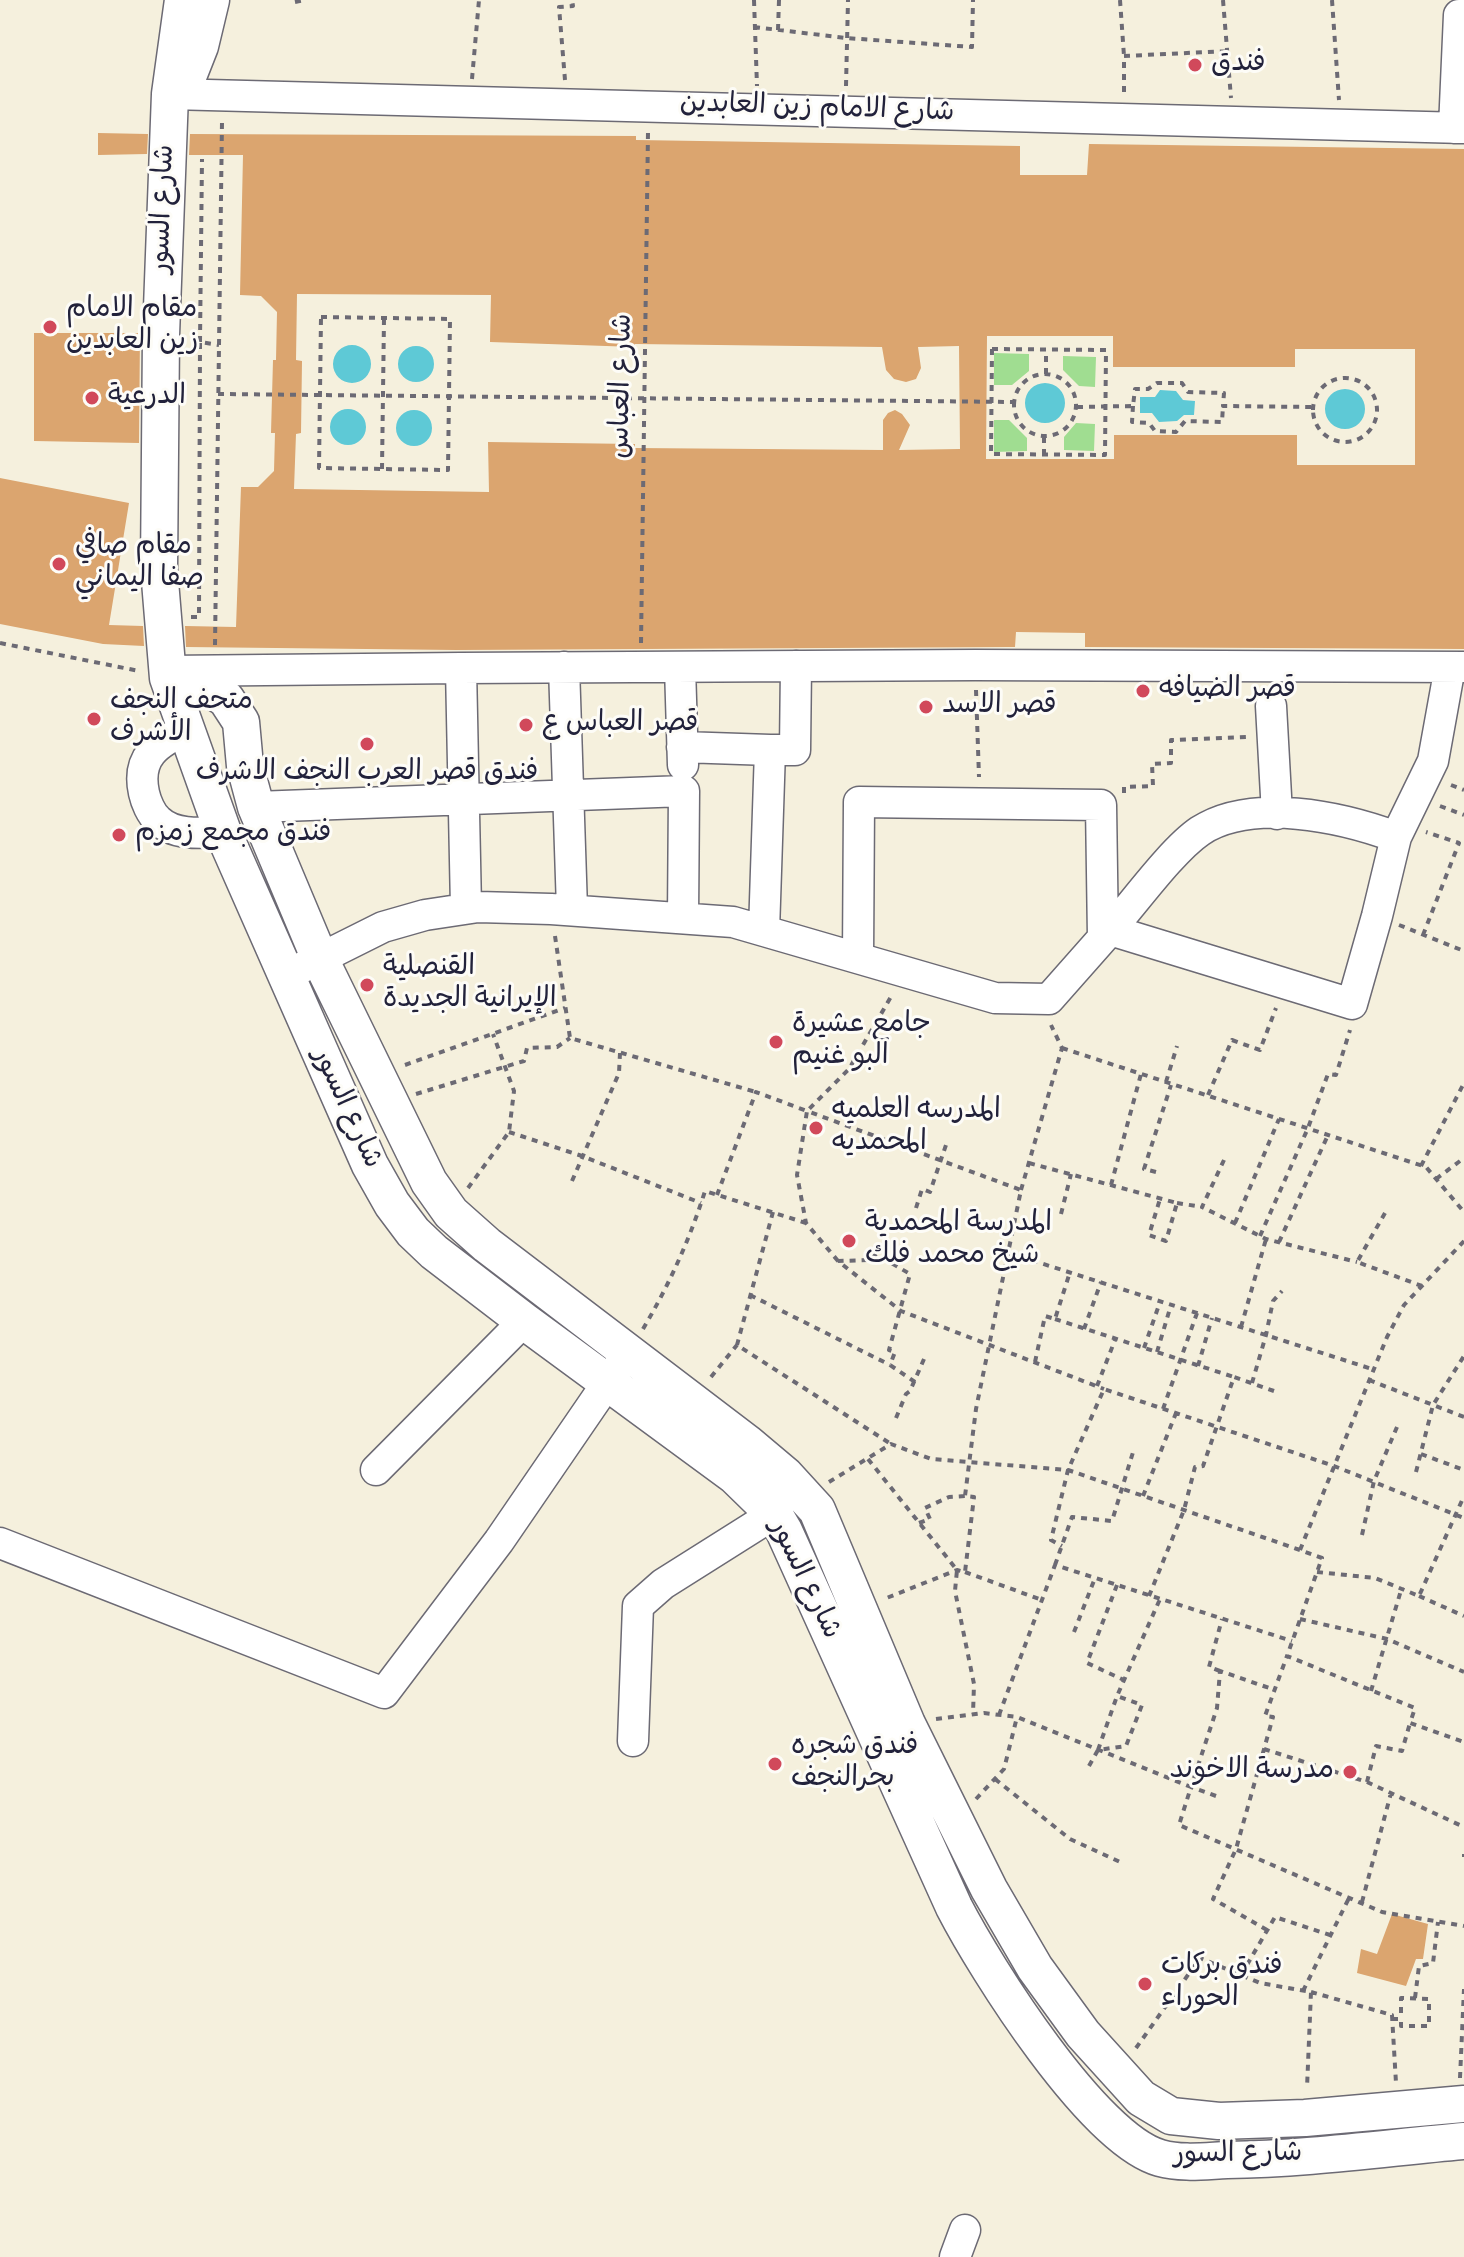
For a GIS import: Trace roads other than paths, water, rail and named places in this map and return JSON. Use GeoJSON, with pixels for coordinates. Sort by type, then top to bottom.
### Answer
{"type":"FeatureCollection","features":[{"type":"Feature","properties":{"kind":"main road","name":"شارع السور"},"geometry":{"type":"LineString","coordinates":[[183,0],[172,103],[161,335],[159,569],[168,674],[223,832],[370,1165],[392,1204],[413,1232],[434,1252],[708,1455],[774,1514],[974,1945],[999,1986],[1045,2047],[1090,2105],[1114,2130],[1138,2148],[1159,2157],[1186,2162],[1262,2160],[1464,2141]]}},
{"type":"Feature","properties":{"kind":"main road","name":"شارع السور"},"geometry":{"type":"LineString","coordinates":[[172,103],[200,46],[211,0]]}},
{"type":"Feature","properties":{"kind":"main road","name":"شارع السور"},"geometry":{"type":"LineString","coordinates":[[168,674],[226,699],[241,722],[245,766],[256,807],[319,957],[429,1182],[451,1213],[487,1245],[693,1400],[807,1496],[817,1510],[907,1724],[989,1889],[1035,1968],[1083,2034],[1117,2074],[1141,2098],[1171,2116],[1219,2121],[1305,2118],[1461,2104]]}},
{"type":"Feature","properties":{"kind":"street"},"geometry":{"type":"LineString","coordinates":[[1459,128],[1459,15],[1464,15]]}},
{"type":"Feature","properties":{"kind":"street","name":"شارع الامام زين العابدين"},"geometry":{"type":"LineString","coordinates":[[172,103],[222,95],[1459,128]]}},
{"type":"Feature","properties":{"kind":"street"},"geometry":{"type":"LineString","coordinates":[[682,747],[795,750],[796,666]]}},
{"type":"Feature","properties":{"kind":"street"},"geometry":{"type":"LineString","coordinates":[[168,674],[215,670],[564,667],[1457,667],[1433,761],[1399,831],[1352,1004],[1106,934]]}},
{"type":"Feature","properties":{"kind":"street"},"geometry":{"type":"LineString","coordinates":[[561,909],[568,795],[564,667]]}},
{"type":"Feature","properties":{"kind":"street"},"geometry":{"type":"LineString","coordinates":[[680,667],[684,791],[683,918]]}},
{"type":"Feature","properties":{"kind":"street"},"geometry":{"type":"LineString","coordinates":[[461,668],[466,908]]}},
{"type":"Feature","properties":{"kind":"street"},"geometry":{"type":"LineString","coordinates":[[1271,721],[1277,814]]}},
{"type":"Feature","properties":{"kind":"street"},"geometry":{"type":"LineString","coordinates":[[187,729],[166,739],[146,758],[140,778],[146,802],[157,820],[171,828],[197,834],[223,832]]}},
{"type":"Feature","properties":{"kind":"street"},"geometry":{"type":"LineString","coordinates":[[764,931],[770,750]]}},
{"type":"Feature","properties":{"kind":"street"},"geometry":{"type":"LineString","coordinates":[[256,807],[684,791]]}},
{"type":"Feature","properties":{"kind":"street"},"geometry":{"type":"LineString","coordinates":[[858,958],[859,802],[1101,805],[1106,934]]}},
{"type":"Feature","properties":{"kind":"street"},"geometry":{"type":"LineString","coordinates":[[285,976],[383,927],[425,915],[466,908],[561,909],[733,922],[995,998],[1049,999],[1197,833],[1216,821],[1277,814],[1322,817],[1399,831]]}},
{"type":"Feature","properties":{"kind":"street"},"geometry":{"type":"LineString","coordinates":[[376,1470],[524,1321]]}},
{"type":"Feature","properties":{"kind":"street"},"geometry":{"type":"LineString","coordinates":[[0,1543],[384,1693],[499,1541],[629,1352]]}},
{"type":"Feature","properties":{"kind":"street"},"geometry":{"type":"LineString","coordinates":[[633,1741],[638,1606],[663,1584],[774,1514]]}},
{"type":"Feature","properties":{"kind":"water"},"geometry":{"type":"Polygon","coordinates":[[[352,345],[365,351],[371,364],[365,377],[352,383],[339,377],[333,364],[339,351],[352,345]]]}},
{"type":"Feature","properties":{"kind":"water"},"geometry":{"type":"Polygon","coordinates":[[[416,346],[429,351],[434,364],[429,377],[416,382],[403,377],[398,364],[403,351],[416,346]]]}},
{"type":"Feature","properties":{"kind":"water"},"geometry":{"type":"Polygon","coordinates":[[[1045,383],[1059,389],[1065,403],[1059,417],[1045,423],[1031,417],[1025,403],[1031,389],[1045,383]]]}},
{"type":"Feature","properties":{"kind":"water"},"geometry":{"type":"Polygon","coordinates":[[[1345,389],[1359,395],[1365,409],[1359,423],[1345,429],[1331,423],[1325,409],[1331,395],[1345,389]]]}},
{"type":"Feature","properties":{"kind":"water"},"geometry":{"type":"Polygon","coordinates":[[[1160,390],[1176,391],[1183,400],[1195,401],[1194,415],[1184,415],[1177,421],[1159,422],[1152,413],[1140,413],[1140,397],[1155,397],[1160,390]]]}},
{"type":"Feature","properties":{"kind":"water"},"geometry":{"type":"Polygon","coordinates":[[[348,409],[361,414],[366,427],[361,440],[348,445],[335,440],[330,427],[335,414],[348,409]]]}},
{"type":"Feature","properties":{"kind":"water"},"geometry":{"type":"Polygon","coordinates":[[[414,410],[427,415],[432,428],[427,441],[414,446],[401,441],[396,428],[401,415],[414,410]]]}},
{"type":"Feature","properties":{"kind":"place","name":"فندق"},"geometry":{"type":"Point","coordinates":[1195,65]}},
{"type":"Feature","properties":{"kind":"place","name":"مقام الامام زين العابدين"},"geometry":{"type":"Point","coordinates":[50,327]}},
{"type":"Feature","properties":{"kind":"place","name":"الدرعية"},"geometry":{"type":"Point","coordinates":[92,398]}},
{"type":"Feature","properties":{"kind":"place","name":"مقام صافي صفا اليماني"},"geometry":{"type":"Point","coordinates":[59,564]}},
{"type":"Feature","properties":{"kind":"place","name":"قصر الضيافه"},"geometry":{"type":"Point","coordinates":[1143,691]}},
{"type":"Feature","properties":{"kind":"place","name":"قصر الاسد"},"geometry":{"type":"Point","coordinates":[926,707]}},
{"type":"Feature","properties":{"kind":"place","name":"متحف النجف الأشرف"},"geometry":{"type":"Point","coordinates":[94,719]}},
{"type":"Feature","properties":{"kind":"place","name":"قصر العباس ع"},"geometry":{"type":"Point","coordinates":[526,725]}},
{"type":"Feature","properties":{"kind":"place","name":"فندق قصر العرب النجف الاشرف"},"geometry":{"type":"Point","coordinates":[367,744]}},
{"type":"Feature","properties":{"kind":"place","name":"فندق مجمع زمزم"},"geometry":{"type":"Point","coordinates":[119,835]}},
{"type":"Feature","properties":{"kind":"place","name":"القنصلية الإيرانية الجديدة"},"geometry":{"type":"Point","coordinates":[367,985]}},
{"type":"Feature","properties":{"kind":"place","name":"جامع عشيرة البو غنيم"},"geometry":{"type":"Point","coordinates":[776,1042]}},
{"type":"Feature","properties":{"kind":"place","name":"المدرسه العلمیه المحمدیه"},"geometry":{"type":"Point","coordinates":[816,1128]}},
{"type":"Feature","properties":{"kind":"place","name":"المدرسة المحمدية شيخ محمد فلك"},"geometry":{"type":"Point","coordinates":[849,1241]}},
{"type":"Feature","properties":{"kind":"place","name":"فندق شجره بحرالنجف"},"geometry":{"type":"Point","coordinates":[775,1764]}},
{"type":"Feature","properties":{"kind":"place","name":"مدرسة الاخوند"},"geometry":{"type":"Point","coordinates":[1350,1772]}},
{"type":"Feature","properties":{"kind":"place","name":"فندق بركات الحوراء"},"geometry":{"type":"Point","coordinates":[1145,1984]}}]}
